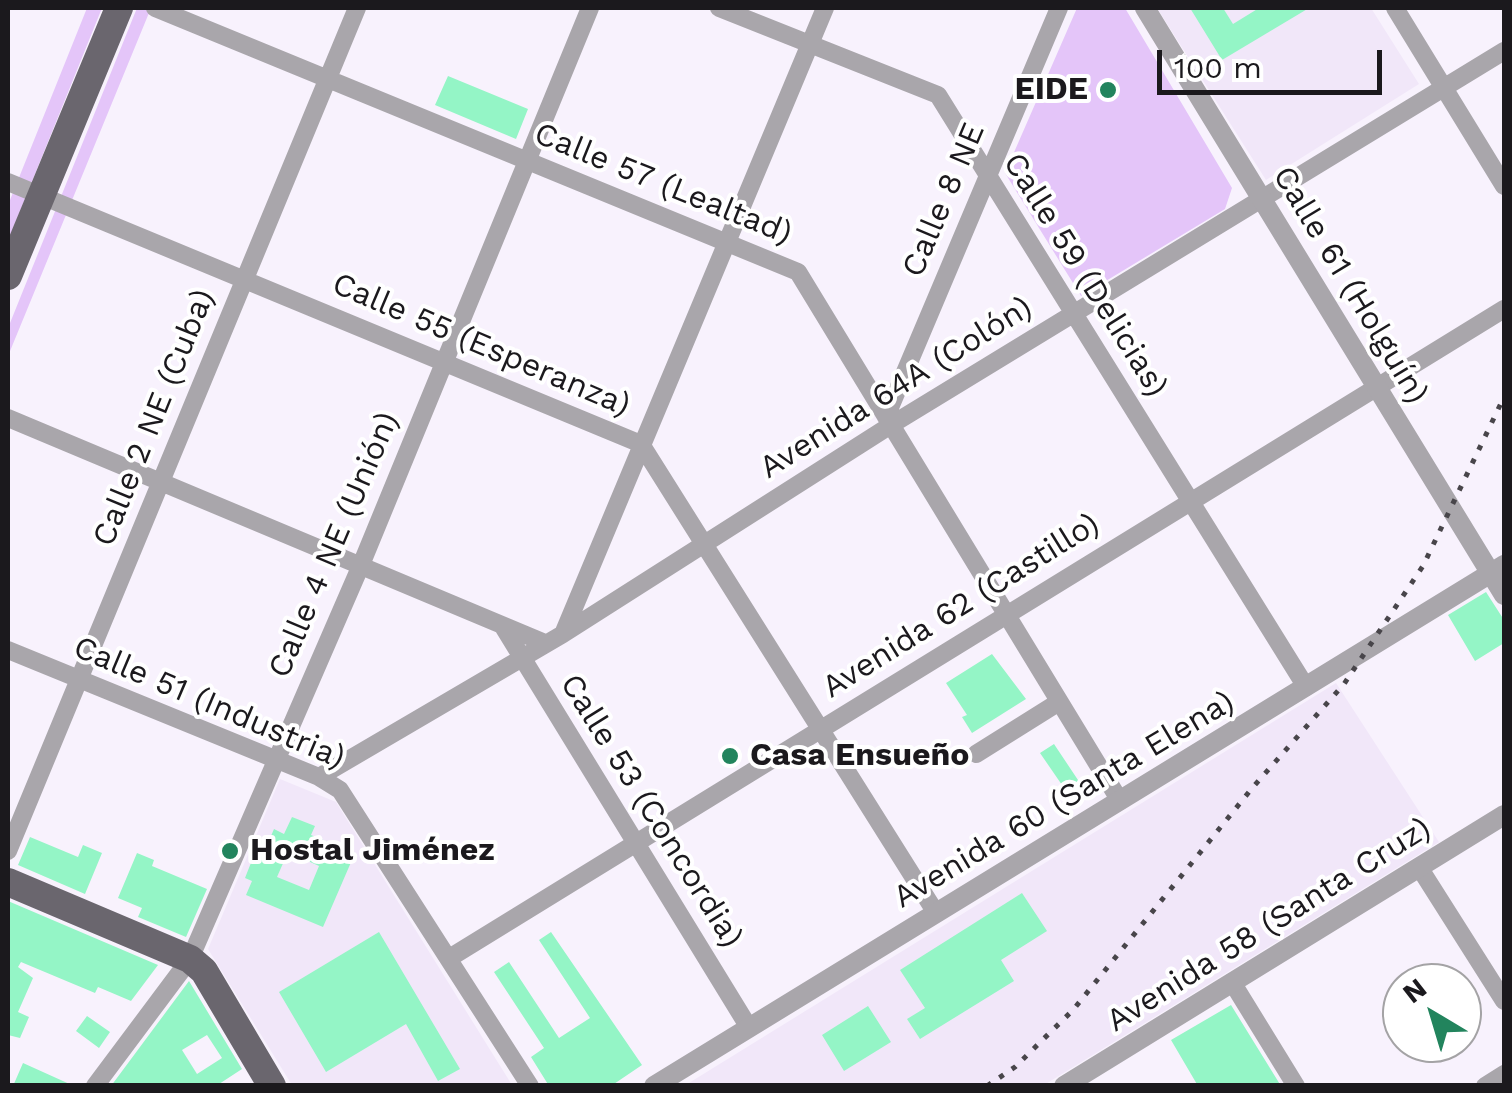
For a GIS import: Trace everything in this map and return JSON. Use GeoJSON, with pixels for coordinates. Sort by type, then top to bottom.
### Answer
{"type":"FeatureCollection","features":[{"type":"Feature","properties":{"kind":"main road"},"geometry":{"type":"LineString","coordinates":[[8,276],[119,8]]}},
{"type":"Feature","properties":{"kind":"main road"},"geometry":{"type":"LineString","coordinates":[[8,882],[190,960],[204,972],[266,1083]]}},
{"type":"Feature","properties":{"kind":"street","name":"Calle 57 (Lealtad)"},"geometry":{"type":"LineString","coordinates":[[154,8],[798,272],[1120,801]]}},
{"type":"Feature","properties":{"kind":"street","name":"Calle 2 NE (Cuba)"},"geometry":{"type":"LineString","coordinates":[[8,852],[356,8]]}},
{"type":"Feature","properties":{"kind":"street","name":"Calle 4 NE (Unión)"},"geometry":{"type":"LineString","coordinates":[[95,1086],[190,960],[273,760],[361,565],[590,8]]}},
{"type":"Feature","properties":{"kind":"street","name":"Calle 59 (Delicias)"},"geometry":{"type":"LineString","coordinates":[[719,8],[938,95],[1306,687]]}},
{"type":"Feature","properties":{"kind":"street"},"geometry":{"type":"LineString","coordinates":[[563,634],[825,8]]}},
{"type":"Feature","properties":{"kind":"street","name":"Calle 8 NE"},"geometry":{"type":"LineString","coordinates":[[888,421],[987,173],[1059,8]]}},
{"type":"Feature","properties":{"kind":"street","name":"Calle 61 (Holguín)"},"geometry":{"type":"LineString","coordinates":[[1145,8],[1376,384],[1498,569],[1504,594]]}},
{"type":"Feature","properties":{"kind":"street"},"geometry":{"type":"LineString","coordinates":[[1394,8],[1504,186]]}},
{"type":"Feature","properties":{"kind":"street","name":"Avenida 64A (Colón)"},"geometry":{"type":"LineString","coordinates":[[320,777],[563,634],[888,421],[1074,313],[1504,51]]}},
{"type":"Feature","properties":{"kind":"street","name":"Calle 55 (Esperanza)"},"geometry":{"type":"LineString","coordinates":[[8,182],[642,444],[936,914]]}},
{"type":"Feature","properties":{"kind":"street","name":"Avenida 62 (Castillo)"},"geometry":{"type":"LineString","coordinates":[[451,957],[1376,384],[1504,309]]}},
{"type":"Feature","properties":{"kind":"street","name":"Calle 53 (Concordia)"},"geometry":{"type":"LineString","coordinates":[[8,418],[545,643]]}},
{"type":"Feature","properties":{"kind":"street","name":"Avenida 60 (Santa Elena)"},"geometry":{"type":"LineString","coordinates":[[654,1086],[1498,569]]}},
{"type":"Feature","properties":{"kind":"street","name":"Calle 53 (Concordia)"},"geometry":{"type":"LineString","coordinates":[[504,628],[748,1026]]}},
{"type":"Feature","properties":{"kind":"street","name":"Calle 51 (Industria)"},"geometry":{"type":"LineString","coordinates":[[8,650],[320,777],[351,801],[530,1086]]}},
{"type":"Feature","properties":{"kind":"street"},"geometry":{"type":"LineString","coordinates":[[976,754],[1059,702]]}},
{"type":"Feature","properties":{"kind":"street","name":"Avenida 58 (Santa Cruz)"},"geometry":{"type":"LineString","coordinates":[[1064,1086],[1504,815]]}},
{"type":"Feature","properties":{"kind":"street"},"geometry":{"type":"LineString","coordinates":[[1420,868],[1504,1001]]}},
{"type":"Feature","properties":{"kind":"street"},"geometry":{"type":"LineString","coordinates":[[1232,982],[1296,1086]]}},
{"type":"Feature","properties":{"kind":"street"},"geometry":{"type":"LineString","coordinates":[[1486,1086],[1504,1074]]}},
{"type":"Feature","properties":{"kind":"shaded area"},"geometry":{"type":"Polygon","coordinates":[[[87,8],[102,8],[8,241],[8,205],[87,8]]]}},
{"type":"Feature","properties":{"kind":"shaded area"},"geometry":{"type":"Polygon","coordinates":[[[137,8],[151,8],[8,356],[8,328],[137,8]]]}},
{"type":"Feature","properties":{"kind":"shaded area","name":"EIDE"},"geometry":{"type":"Polygon","coordinates":[[[1077,8],[1125,8],[1232,188],[1225,209],[1081,296],[1005,173],[1077,8]]]}},
{"type":"Feature","properties":{"kind":"shaded area"},"geometry":{"type":"Polygon","coordinates":[[[1157,8],[1371,8],[1419,84],[1266,180],[1157,8]]]}},
{"type":"Feature","properties":{"kind":"shaded area"},"geometry":{"type":"Polygon","coordinates":[[[1336,683],[1439,842],[1044,1085],[684,1086],[1336,683]]]}},
{"type":"Feature","properties":{"kind":"shaded area"},"geometry":{"type":"Polygon","coordinates":[[[280,779],[336,802],[512,1085],[292,1085],[208,949],[280,779]]]}},
{"type":"Feature","properties":{"kind":"building"},"geometry":{"type":"Polygon","coordinates":[[[1190,8],[1223,8],[1233,24],[1259,8],[1309,8],[1222,60],[1190,8]]]}},
{"type":"Feature","properties":{"kind":"building"},"geometry":{"type":"Polygon","coordinates":[[[448,76],[528,109],[516,139],[435,105],[448,76]]]}},
{"type":"Feature","properties":{"kind":"building"},"geometry":{"type":"Polygon","coordinates":[[[1486,592],[1504,620],[1504,643],[1475,661],[1448,615],[1486,592]]]}},
{"type":"Feature","properties":{"kind":"building"},"geometry":{"type":"Polygon","coordinates":[[[992,654],[1026,699],[972,733],[962,717],[967,715],[946,683],[992,654]]]}},
{"type":"Feature","properties":{"kind":"building"},"geometry":{"type":"Polygon","coordinates":[[[1054,744],[1086,792],[1073,801],[1040,753],[1054,744]]]}},
{"type":"Feature","properties":{"kind":"building"},"geometry":{"type":"Polygon","coordinates":[[[292,817],[315,826],[311,835],[355,853],[323,927],[246,895],[252,881],[245,878],[260,840],[268,843],[274,829],[284,834],[292,817]],[[288,852],[277,877],[309,890],[319,866],[288,852]]]}},
{"type":"Feature","properties":{"kind":"building"},"geometry":{"type":"Polygon","coordinates":[[[30,837],[78,857],[83,845],[102,853],[85,894],[18,865],[30,837]]]}},
{"type":"Feature","properties":{"kind":"building"},"geometry":{"type":"Polygon","coordinates":[[[137,853],[154,860],[152,866],[207,889],[186,937],[138,917],[142,908],[118,898],[137,853]]]}},
{"type":"Feature","properties":{"kind":"building"},"geometry":{"type":"Polygon","coordinates":[[[1022,893],[1047,931],[1001,960],[1014,981],[920,1039],[907,1019],[925,1008],[900,970],[1022,893]]]}},
{"type":"Feature","properties":{"kind":"building"},"geometry":{"type":"Polygon","coordinates":[[[8,901],[158,965],[131,1001],[98,987],[95,993],[21,962],[18,967],[33,978],[18,1012],[29,1017],[20,1038],[8,1035],[8,901]]]}},
{"type":"Feature","properties":{"kind":"building"},"geometry":{"type":"Polygon","coordinates":[[[379,932],[460,1069],[438,1081],[406,1024],[326,1072],[279,992],[379,932]]]}},
{"type":"Feature","properties":{"kind":"building"},"geometry":{"type":"Polygon","coordinates":[[[551,932],[642,1065],[611,1086],[549,1086],[531,1057],[544,1048],[494,972],[509,962],[559,1038],[590,1018],[539,940],[551,932]]]}},
{"type":"Feature","properties":{"kind":"building"},"geometry":{"type":"Polygon","coordinates":[[[189,981],[242,1069],[216,1086],[111,1086],[189,981]],[[207,1035],[182,1050],[197,1074],[222,1058],[207,1035]]]}},
{"type":"Feature","properties":{"kind":"building"},"geometry":{"type":"Polygon","coordinates":[[[1231,1005],[1281,1086],[1198,1086],[1171,1040],[1231,1005]]]}},
{"type":"Feature","properties":{"kind":"building"},"geometry":{"type":"Polygon","coordinates":[[[868,1006],[891,1042],[844,1071],[822,1035],[868,1006]]]}},
{"type":"Feature","properties":{"kind":"building"},"geometry":{"type":"Polygon","coordinates":[[[87,1016],[110,1032],[99,1048],[76,1031],[87,1016]]]}},
{"type":"Feature","properties":{"kind":"building"},"geometry":{"type":"Polygon","coordinates":[[[23,1063],[74,1086],[13,1086],[23,1063]]]}},
{"type":"Feature","properties":{"kind":"railway"},"geometry":{"type":"LineString","coordinates":[[987,1086],[1015,1067],[1073,1010],[1253,787],[1344,684],[1423,566],[1504,397]]}},
{"type":"Feature","properties":{"kind":"place","name":"EIDE"},"geometry":{"type":"Point","coordinates":[1108,90]}},
{"type":"Feature","properties":{"kind":"place","name":"Casa Ensueño"},"geometry":{"type":"Point","coordinates":[730,756]}},
{"type":"Feature","properties":{"kind":"place","name":"Hostal Jiménez"},"geometry":{"type":"Point","coordinates":[230,851]}}]}
